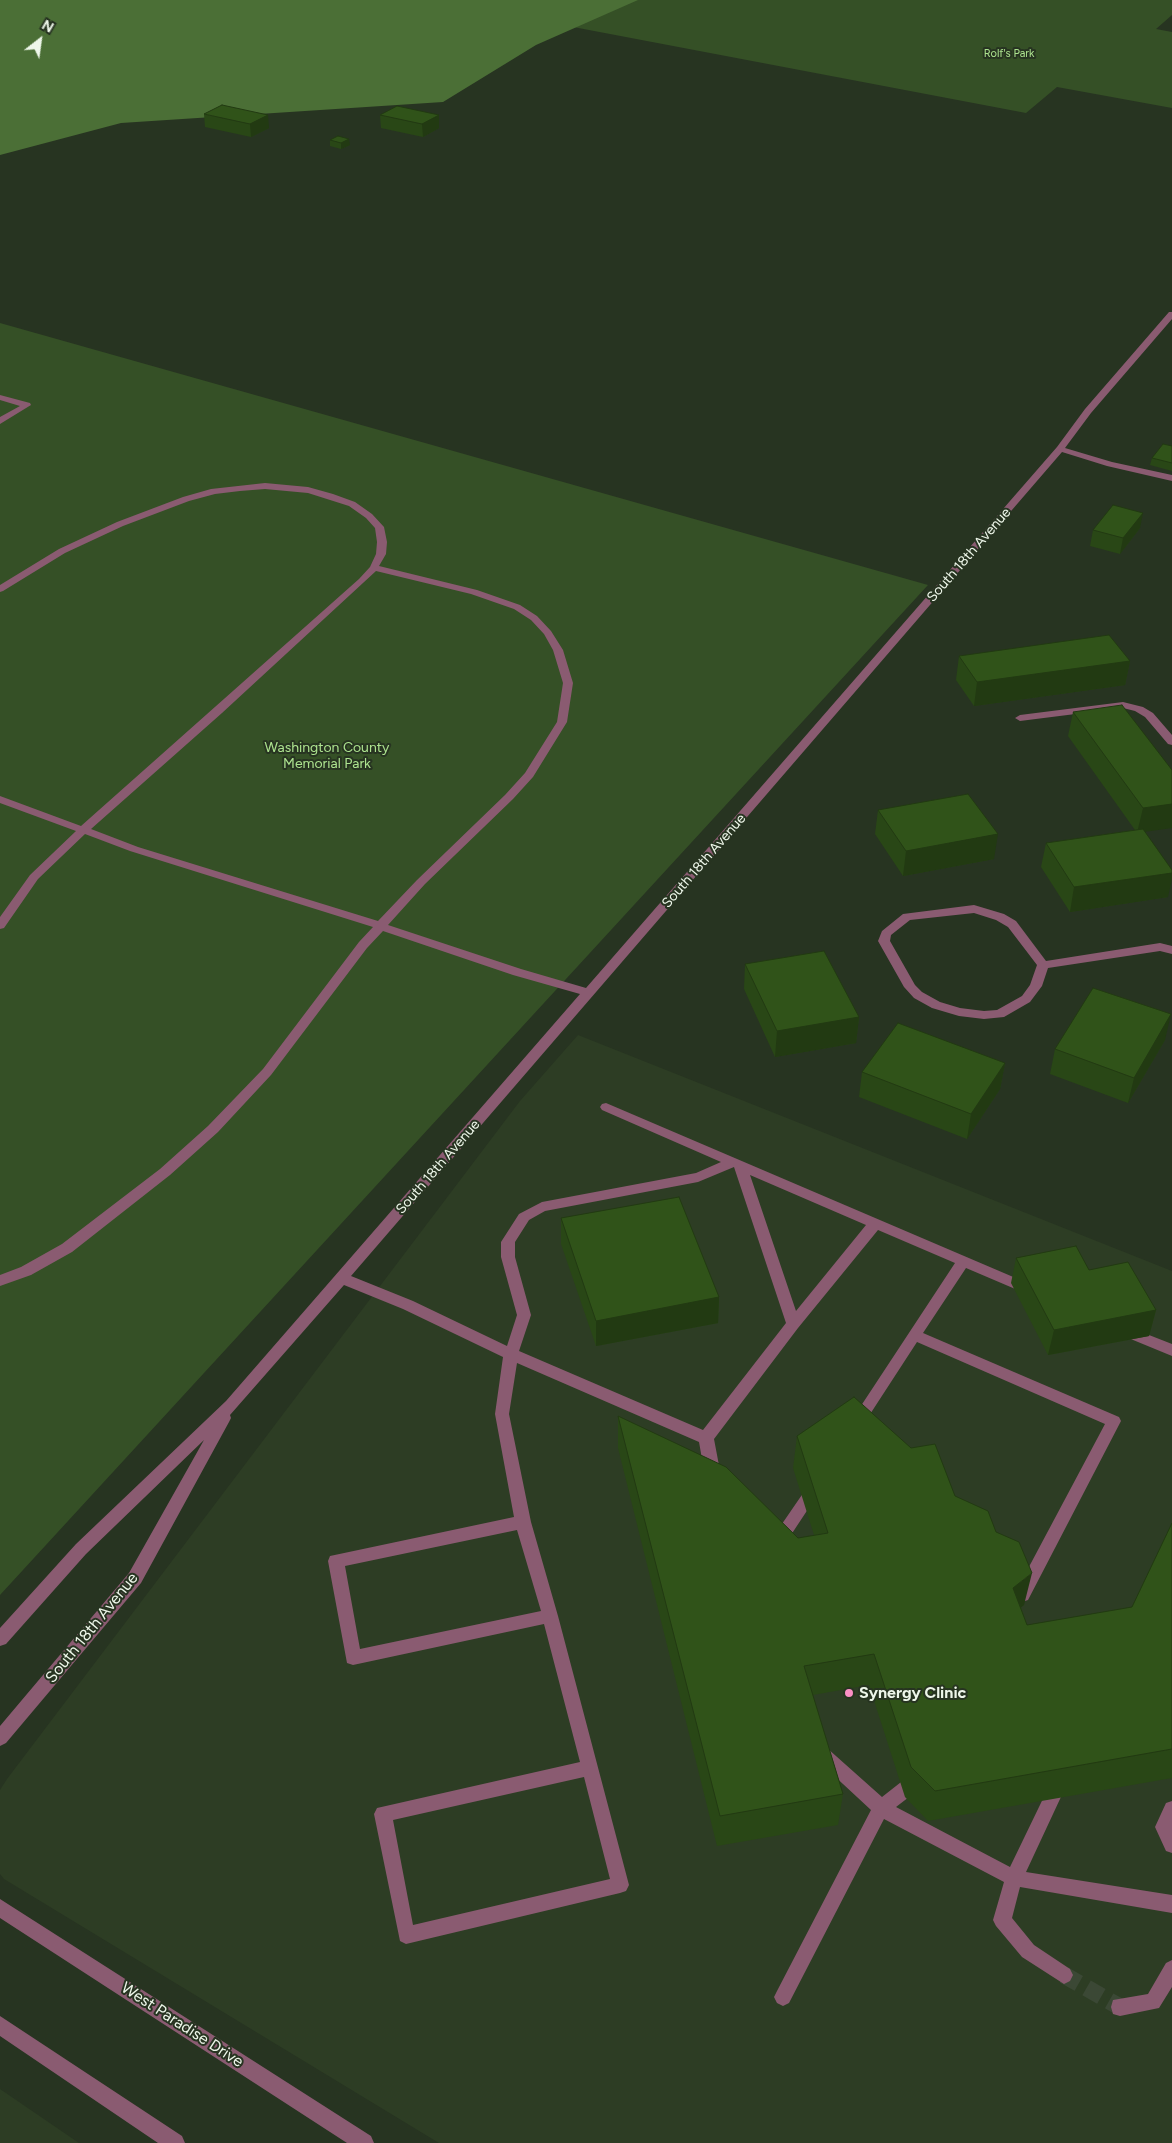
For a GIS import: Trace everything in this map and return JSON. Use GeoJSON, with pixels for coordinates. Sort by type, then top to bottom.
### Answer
{"type":"FeatureCollection","features":[{"type":"Feature","properties":{"kind":"street","name":"South 18th Avenue"},"geometry":{"type":"LineString","coordinates":[[0,1639],[81,1549],[231,1405],[1060,449],[1088,411],[1172,314]]}},
{"type":"Feature","properties":{"kind":"street"},"geometry":{"type":"LineString","coordinates":[[0,397],[27,405],[0,421]]}},
{"type":"Feature","properties":{"kind":"street"},"geometry":{"type":"LineString","coordinates":[[1060,449],[1110,464],[1172,478]]}},
{"type":"Feature","properties":{"kind":"street"},"geometry":{"type":"LineString","coordinates":[[0,589],[69,547],[151,512],[214,491],[264,486],[308,490],[330,496],[352,504],[369,516],[379,528],[382,542],[381,554],[374,568],[225,705],[83,830],[34,877],[0,925]]}},
{"type":"Feature","properties":{"kind":"street"},"geometry":{"type":"LineString","coordinates":[[0,1281],[26,1271],[67,1248],[166,1172],[242,1100],[267,1072],[341,972],[380,926],[421,882],[509,797],[529,775],[562,722],[568,682],[558,650],[548,633],[534,618],[517,607],[445,584],[374,568]]}},
{"type":"Feature","properties":{"kind":"street"},"geometry":{"type":"LineString","coordinates":[[1020,718],[1122,706],[1139,709],[1149,716],[1172,742]]}},
{"type":"Feature","properties":{"kind":"street"},"geometry":{"type":"LineString","coordinates":[[0,799],[134,850],[321,906],[517,972],[589,993]]}},
{"type":"Feature","properties":{"kind":"street"},"geometry":{"type":"LineString","coordinates":[[974,909],[1000,917],[1012,924],[1043,965],[1036,986],[1026,999],[1000,1014],[984,1015],[959,1012],[936,1005],[918,995],[910,987],[884,941],[886,934],[907,917],[974,909]]}},
{"type":"Feature","properties":{"kind":"street"},"geometry":{"type":"LineString","coordinates":[[1043,965],[1160,948],[1172,950]]}},
{"type":"Feature","properties":{"kind":"street"},"geometry":{"type":"LineString","coordinates":[[606,1108],[1035,1292]]}},
{"type":"Feature","properties":{"kind":"street"},"geometry":{"type":"LineString","coordinates":[[737,1163],[793,1324]]}},
{"type":"Feature","properties":{"kind":"street"},"geometry":{"type":"LineString","coordinates":[[590,1768],[383,1814],[406,1935],[620,1885],[590,1768],[550,1616],[523,1522],[502,1414],[511,1354],[524,1315],[508,1257],[508,1242],[524,1217],[542,1207],[698,1177],[737,1163]]}},
{"type":"Feature","properties":{"kind":"street"},"geometry":{"type":"LineString","coordinates":[[716,1494],[706,1438],[793,1324],[875,1224]]}},
{"type":"Feature","properties":{"kind":"street"},"geometry":{"type":"LineString","coordinates":[[849,1434],[963,1262]]}},
{"type":"Feature","properties":{"kind":"street"},"geometry":{"type":"LineString","coordinates":[[341,1278],[706,1438]]}},
{"type":"Feature","properties":{"kind":"street"},"geometry":{"type":"LineString","coordinates":[[1117,1327],[1172,1350]]}},
{"type":"Feature","properties":{"kind":"street"},"geometry":{"type":"LineString","coordinates":[[914,1335],[1114,1421],[1013,1613]]}},
{"type":"Feature","properties":{"kind":"street","name":"South 18th Avenue"},"geometry":{"type":"LineString","coordinates":[[0,1738],[135,1578],[231,1405]]}},
{"type":"Feature","properties":{"kind":"street"},"geometry":{"type":"LineString","coordinates":[[762,1547],[779,1542],[822,1476]]}},
{"type":"Feature","properties":{"kind":"street"},"geometry":{"type":"LineString","coordinates":[[523,1522],[336,1561],[353,1658],[550,1616]]}},
{"type":"Feature","properties":{"kind":"street"},"geometry":{"type":"LineString","coordinates":[[811,1744],[881,1808],[1014,1878],[1172,1904]]}},
{"type":"Feature","properties":{"kind":"street"},"geometry":{"type":"LineString","coordinates":[[783,1997],[881,1808],[930,1770]]}},
{"type":"Feature","properties":{"kind":"street"},"geometry":{"type":"LineString","coordinates":[[1064,1975],[1028,1952],[1002,1920],[1014,1878],[1065,1771]]}},
{"type":"Feature","properties":{"kind":"street"},"geometry":{"type":"LineString","coordinates":[[1172,1809],[1164,1827],[1172,1845]]}},
{"type":"Feature","properties":{"kind":"street","name":"West Paradise Drive"},"geometry":{"type":"LineString","coordinates":[[0,1908],[364,2143]]}},
{"type":"Feature","properties":{"kind":"street"},"geometry":{"type":"LineString","coordinates":[[1120,2007],[1153,2002],[1172,1969]]}},
{"type":"Feature","properties":{"kind":"street"},"geometry":{"type":"LineString","coordinates":[[0,2025],[175,2143]]}},
{"type":"Feature","properties":{"kind":"shaded area"},"geometry":{"type":"Polygon","coordinates":[[[578,1035],[1172,1271],[1172,2143],[439,2143],[4,1879],[0,1874],[0,1790],[7,1779],[520,1101],[578,1035]]]}},
{"type":"Feature","properties":{"kind":"shaded area"},"geometry":{"type":"Polygon","coordinates":[[[0,2089],[79,2143],[0,2143],[0,2089]]]}},
{"type":"Feature","properties":{"kind":"green space"},"geometry":{"type":"Polygon","coordinates":[[[0,0],[638,0],[536,45],[443,102],[121,123],[0,155],[0,0]]]}},
{"type":"Feature","properties":{"kind":"green space","name":"Rolf's Park"},"geometry":{"type":"Polygon","coordinates":[[[431,0],[1172,0],[1172,15],[1156,29],[1172,32],[1172,108],[1057,87],[1026,113],[431,0]]]}},
{"type":"Feature","properties":{"kind":"green space","name":"Washington County Memorial Park"},"geometry":{"type":"Polygon","coordinates":[[[0,323],[928,585],[0,1595],[0,323]]]}},
{"type":"Feature","properties":{"kind":"building"},"geometry":{"type":"Polygon","coordinates":[[[222,105],[268,115],[250,124],[204,114],[222,105]]]}},
{"type":"Feature","properties":{"kind":"building"},"geometry":{"type":"Polygon","coordinates":[[[397,106],[439,115],[422,124],[380,115],[397,106]]]}},
{"type":"Feature","properties":{"kind":"building"},"geometry":{"type":"Polygon","coordinates":[[[338,136],[349,139],[341,143],[330,140],[338,136]]]}},
{"type":"Feature","properties":{"kind":"building"},"geometry":{"type":"Polygon","coordinates":[[[1163,444],[1172,446],[1172,463],[1152,458],[1163,444]]]}},
{"type":"Feature","properties":{"kind":"building"},"geometry":{"type":"Polygon","coordinates":[[[1113,505],[1143,513],[1123,538],[1093,530],[1113,505]]]}},
{"type":"Feature","properties":{"kind":"building"},"geometry":{"type":"Polygon","coordinates":[[[1109,635],[1130,661],[977,682],[959,656],[1109,635]]]}},
{"type":"Feature","properties":{"kind":"building"},"geometry":{"type":"Polygon","coordinates":[[[1122,705],[1172,770],[1172,804],[1143,808],[1073,712],[1122,705]]]}},
{"type":"Feature","properties":{"kind":"building"},"geometry":{"type":"Polygon","coordinates":[[[968,794],[998,834],[906,851],[878,810],[968,794]]]}},
{"type":"Feature","properties":{"kind":"building"},"geometry":{"type":"Polygon","coordinates":[[[1143,829],[1172,870],[1172,873],[1074,887],[1046,843],[1143,829]]]}},
{"type":"Feature","properties":{"kind":"building"},"geometry":{"type":"Polygon","coordinates":[[[824,951],[859,1017],[777,1031],[745,964],[824,951]]]}},
{"type":"Feature","properties":{"kind":"building"},"geometry":{"type":"Polygon","coordinates":[[[1093,988],[1171,1014],[1134,1078],[1055,1049],[1093,988]]]}},
{"type":"Feature","properties":{"kind":"building"},"geometry":{"type":"Polygon","coordinates":[[[898,1023],[1005,1063],[971,1114],[862,1072],[898,1023]]]}},
{"type":"Feature","properties":{"kind":"building"},"geometry":{"type":"Polygon","coordinates":[[[679,1197],[719,1297],[596,1321],[561,1218],[679,1197]]]}},
{"type":"Feature","properties":{"kind":"building"},"geometry":{"type":"Polygon","coordinates":[[[1076,1246],[1089,1270],[1128,1262],[1156,1310],[1054,1330],[1016,1258],[1076,1246]]]}},
{"type":"Feature","properties":{"kind":"building"},"geometry":{"type":"Polygon","coordinates":[[[854,1397],[911,1448],[935,1444],[955,1496],[988,1511],[996,1532],[1019,1542],[1032,1573],[1013,1588],[1027,1625],[1132,1607],[1172,1523],[1172,1749],[935,1791],[911,1767],[874,1654],[804,1666],[843,1794],[720,1816],[618,1416],[726,1467],[798,1538],[828,1533],[797,1436],[854,1397]]]}},
{"type":"Feature","properties":{"kind":"tunnel"},"geometry":{"type":"LineString","coordinates":[[1064,1975],[1120,2007]]}},
{"type":"Feature","properties":{"kind":"place","name":"Synergy Clinic"},"geometry":{"type":"Point","coordinates":[849,1693]}}]}
